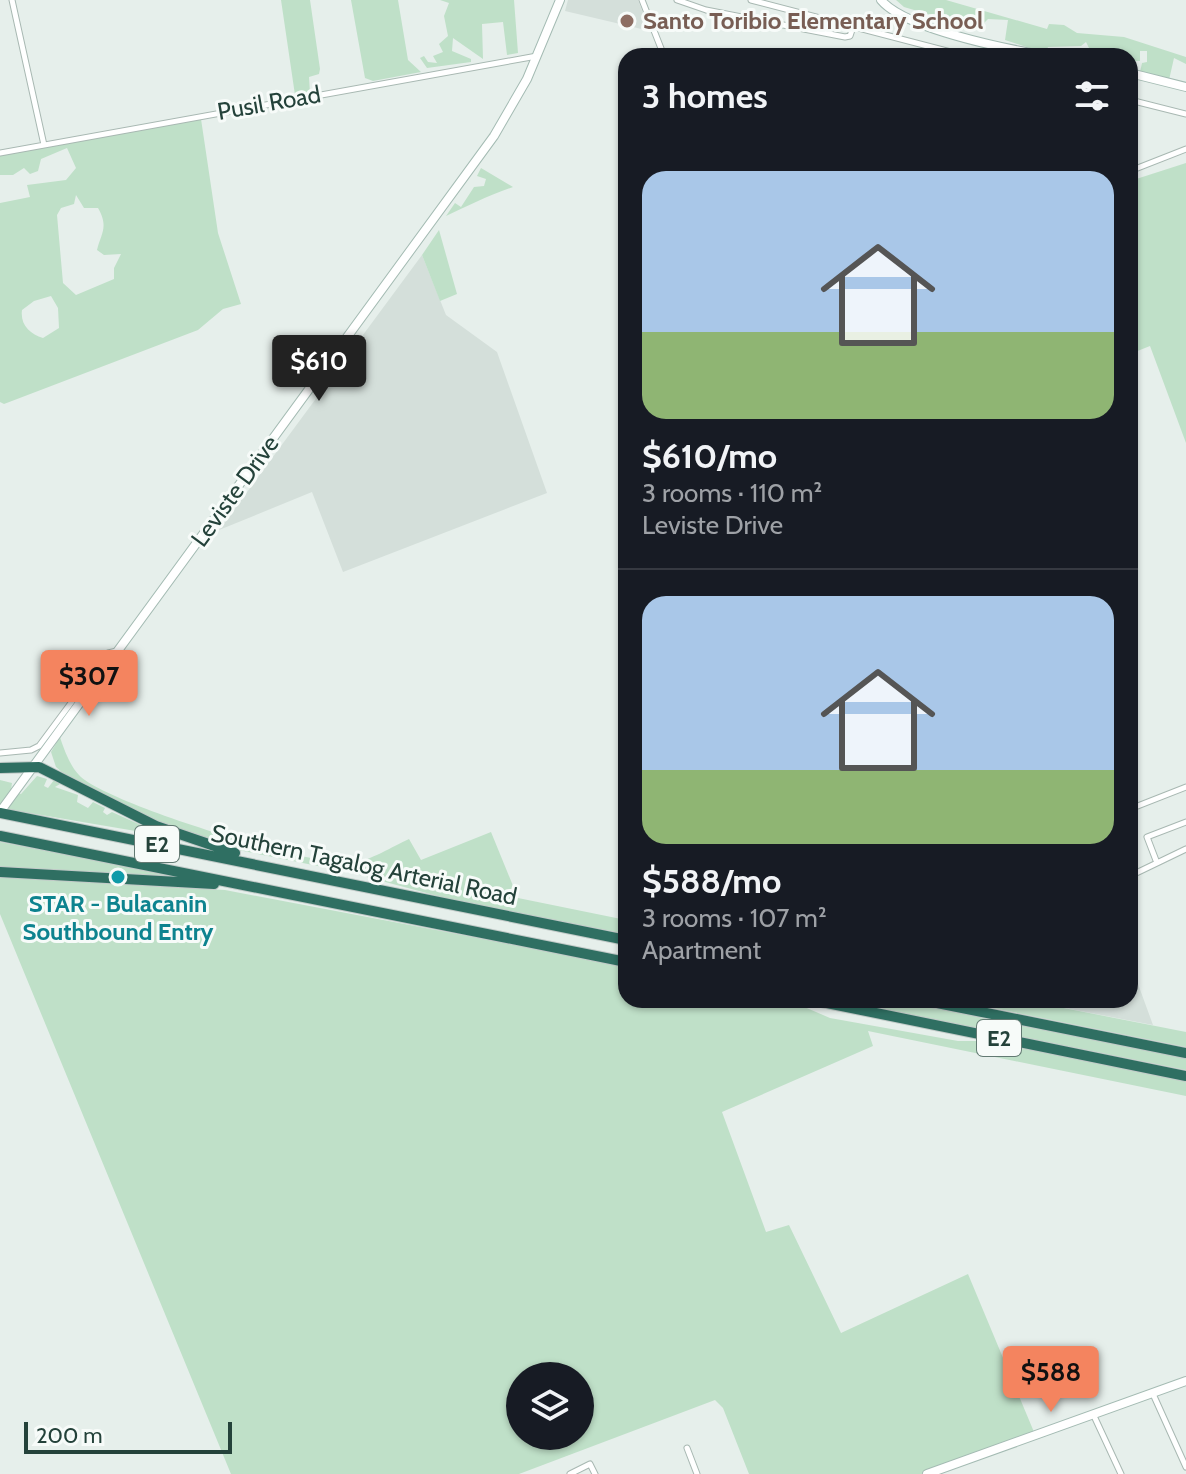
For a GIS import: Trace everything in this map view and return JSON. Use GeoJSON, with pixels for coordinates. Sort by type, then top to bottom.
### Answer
{"type":"FeatureCollection","features":[{"type":"Feature","properties":{"kind":"highway"},"geometry":{"type":"LineString","coordinates":[[0,768],[34,766],[172,832],[314,876]]}},
{"type":"Feature","properties":{"kind":"highway","name":"Southern Tagalog Arterial Road"},"geometry":{"type":"LineString","coordinates":[[0,813],[618,938]]}},
{"type":"Feature","properties":{"kind":"highway","name":"Southern Tagalog Arterial Road"},"geometry":{"type":"LineString","coordinates":[[0,836],[618,960]]}},
{"type":"Feature","properties":{"kind":"highway"},"geometry":{"type":"LineString","coordinates":[[0,872],[182,880],[280,891]]}},
{"type":"Feature","properties":{"kind":"highway","name":"E2"},"geometry":{"type":"LineString","coordinates":[[851,1008],[1186,1076]]}},
{"type":"Feature","properties":{"kind":"highway","name":"E2"},"geometry":{"type":"LineString","coordinates":[[962,1008],[1186,1053]]}},
{"type":"Feature","properties":{"kind":"main road","name":"Leviste Drive"},"geometry":{"type":"LineString","coordinates":[[0,813],[494,136],[538,56],[560,0]]}},
{"type":"Feature","properties":{"kind":"main road"},"geometry":{"type":"LineString","coordinates":[[881,0],[893,13],[916,23],[1015,48]]}},
{"type":"Feature","properties":{"kind":"main road"},"geometry":{"type":"LineString","coordinates":[[1138,75],[1186,87]]}},
{"type":"Feature","properties":{"kind":"main road"},"geometry":{"type":"LineString","coordinates":[[927,1474],[1186,1381]]}},
{"type":"Feature","properties":{"kind":"street"},"geometry":{"type":"LineString","coordinates":[[12,0],[44,145]]}},
{"type":"Feature","properties":{"kind":"street"},"geometry":{"type":"LineString","coordinates":[[642,0],[661,48]]}},
{"type":"Feature","properties":{"kind":"street"},"geometry":{"type":"LineString","coordinates":[[677,0],[706,10],[845,37],[850,36],[853,27]]}},
{"type":"Feature","properties":{"kind":"street"},"geometry":{"type":"LineString","coordinates":[[751,0],[935,48]]}},
{"type":"Feature","properties":{"kind":"street","name":"Pusil Road"},"geometry":{"type":"LineString","coordinates":[[0,153],[480,63],[538,56]]}},
{"type":"Feature","properties":{"kind":"street"},"geometry":{"type":"LineString","coordinates":[[1138,102],[1186,114]]}},
{"type":"Feature","properties":{"kind":"street"},"geometry":{"type":"LineString","coordinates":[[1138,168],[1186,149]]}},
{"type":"Feature","properties":{"kind":"street"},"geometry":{"type":"LineString","coordinates":[[0,753],[31,750],[39,746],[108,653],[113,649],[118,651]]}},
{"type":"Feature","properties":{"kind":"street"},"geometry":{"type":"LineString","coordinates":[[1138,806],[1186,787]]}},
{"type":"Feature","properties":{"kind":"street"},"geometry":{"type":"LineString","coordinates":[[1157,863],[1147,837],[1185,822],[1186,830]]}},
{"type":"Feature","properties":{"kind":"street"},"geometry":{"type":"LineString","coordinates":[[1138,872],[1186,849]]}},
{"type":"Feature","properties":{"kind":"street"},"geometry":{"type":"LineString","coordinates":[[1153,1394],[1186,1467]]}},
{"type":"Feature","properties":{"kind":"street"},"geometry":{"type":"LineString","coordinates":[[1094,1416],[1121,1474]]}},
{"type":"Feature","properties":{"kind":"street"},"geometry":{"type":"LineString","coordinates":[[687,1448],[697,1474]]}},
{"type":"Feature","properties":{"kind":"street"},"geometry":{"type":"LineString","coordinates":[[570,1474],[590,1464],[595,1474]]}},
{"type":"Feature","properties":{"kind":"shaded area","name":"Santo Toribio Elementary School"},"geometry":{"type":"Polygon","coordinates":[[[568,0],[638,0],[650,31],[565,11],[568,0]]]}},
{"type":"Feature","properties":{"kind":"shaded area"},"geometry":{"type":"Polygon","coordinates":[[[422,255],[446,315],[497,352],[547,493],[343,572],[312,492],[219,530],[422,255]]]}},
{"type":"Feature","properties":{"kind":"shaded area"},"geometry":{"type":"Polygon","coordinates":[[[1138,984],[1153,1025],[1065,1008],[1138,1008],[1138,984]]]}},
{"type":"Feature","properties":{"kind":"green space"},"geometry":{"type":"Polygon","coordinates":[[[281,0],[310,0],[320,69],[319,74],[309,77],[310,93],[295,95],[281,0]]]}},
{"type":"Feature","properties":{"kind":"green space"},"geometry":{"type":"Polygon","coordinates":[[[351,0],[398,0],[408,60],[421,72],[373,81],[365,78],[351,0]]]}},
{"type":"Feature","properties":{"kind":"green space"},"geometry":{"type":"Polygon","coordinates":[[[440,0],[514,0],[518,53],[507,55],[503,22],[482,24],[483,59],[453,38],[452,51],[471,59],[471,62],[427,68],[420,58],[424,56],[428,62],[437,63],[433,56],[443,52],[439,44],[448,36],[444,16],[449,3],[440,0]]]}},
{"type":"Feature","properties":{"kind":"green space"},"geometry":{"type":"Polygon","coordinates":[[[896,0],[946,0],[1047,29],[1049,24],[1064,25],[1077,33],[1124,37],[1186,57],[1186,64],[1174,58],[1169,80],[1140,72],[1142,63],[1147,62],[1147,51],[1140,51],[1138,61],[1138,48],[1089,48],[1086,42],[1081,46],[1030,48],[1005,40],[1008,20],[988,19],[981,26],[968,20],[964,30],[935,23],[934,16],[904,7],[896,0]]]}},
{"type":"Feature","properties":{"kind":"green space"},"geometry":{"type":"Polygon","coordinates":[[[201,119],[218,233],[241,304],[223,309],[198,330],[4,404],[0,402],[0,203],[30,197],[27,185],[66,180],[76,168],[67,148],[41,159],[38,171],[30,174],[24,168],[13,175],[0,175],[0,155],[201,119]],[[76,195],[74,204],[61,208],[57,215],[63,283],[76,295],[114,279],[114,268],[121,254],[104,255],[97,250],[103,220],[98,208],[84,208],[76,195]],[[51,296],[34,301],[22,310],[27,328],[43,338],[59,328],[58,308],[51,296]]]}},
{"type":"Feature","properties":{"kind":"green space"},"geometry":{"type":"Polygon","coordinates":[[[1186,163],[1186,443],[1150,346],[1138,351],[1138,178],[1186,163]]]}},
{"type":"Feature","properties":{"kind":"green space"},"geometry":{"type":"Polygon","coordinates":[[[481,168],[513,187],[446,216],[455,203],[461,207],[474,187],[484,186],[486,179],[477,176],[481,168]]]}},
{"type":"Feature","properties":{"kind":"green space"},"geometry":{"type":"Polygon","coordinates":[[[439,230],[457,294],[440,301],[422,255],[439,230]]]}},
{"type":"Feature","properties":{"kind":"green space"},"geometry":{"type":"Polygon","coordinates":[[[60,737],[79,775],[96,787],[127,801],[210,831],[330,862],[359,862],[409,839],[421,860],[491,832],[518,898],[618,918],[618,932],[449,899],[348,872],[233,849],[158,822],[65,775],[56,767],[51,752],[60,737]]]}},
{"type":"Feature","properties":{"kind":"green space"},"geometry":{"type":"Polygon","coordinates":[[[37,776],[47,779],[44,786],[48,788],[54,780],[60,784],[55,787],[78,795],[77,802],[88,808],[93,802],[105,808],[103,812],[107,815],[112,812],[165,836],[0,808],[0,780],[12,783],[11,790],[21,794],[37,776]]]}},
{"type":"Feature","properties":{"kind":"green space"},"geometry":{"type":"Polygon","coordinates":[[[0,842],[192,878],[124,875],[123,869],[113,869],[113,874],[0,868],[0,842]]]}},
{"type":"Feature","properties":{"kind":"green space"},"geometry":{"type":"Polygon","coordinates":[[[0,877],[225,890],[618,964],[618,1008],[807,1008],[830,1018],[958,1041],[995,1041],[1186,1080],[1186,1096],[868,1031],[873,1046],[722,1112],[766,1232],[789,1225],[841,1333],[968,1274],[1034,1432],[924,1474],[749,1474],[723,1408],[715,1400],[594,1446],[594,1362],[506,1362],[506,1450],[583,1450],[519,1474],[231,1474],[0,914],[0,877]]]}},
{"type":"Feature","properties":{"kind":"green space"},"geometry":{"type":"Polygon","coordinates":[[[878,1008],[944,1008],[1186,1057],[1186,1070],[878,1008]]]}},
{"type":"Feature","properties":{"kind":"green space"},"geometry":{"type":"Polygon","coordinates":[[[993,1008],[1064,1008],[1186,1032],[1186,1047],[993,1008]]]}},
{"type":"Feature","properties":{"kind":"place","name":"Santo Toribio Elementary School"},"geometry":{"type":"Point","coordinates":[627,21]}},
{"type":"Feature","properties":{"kind":"place","name":"STAR - Bulacanin Southbound Entry"},"geometry":{"type":"Point","coordinates":[118,877]}}]}
